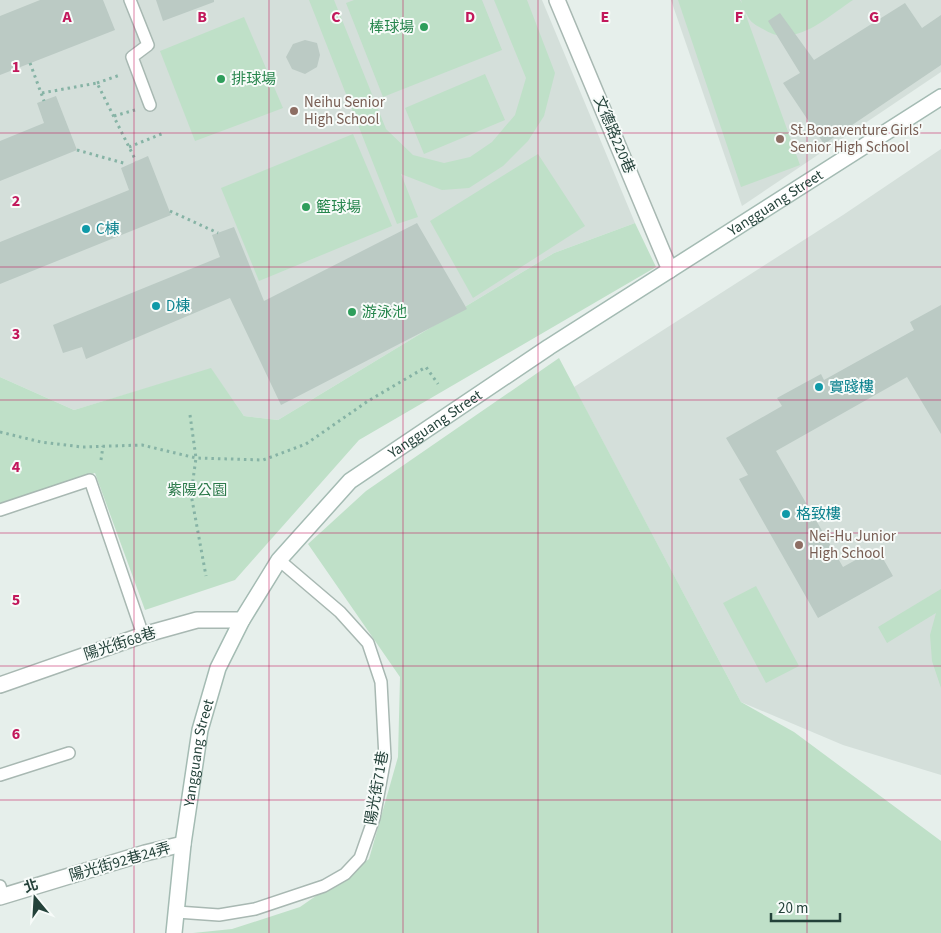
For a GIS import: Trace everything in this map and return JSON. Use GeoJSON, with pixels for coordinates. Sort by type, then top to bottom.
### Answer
{"type":"FeatureCollection","features":[{"type":"Feature","properties":{"kind":"street","name":"文德路220巷"},"geometry":{"type":"LineString","coordinates":[[558,0],[670,270]]}},
{"type":"Feature","properties":{"kind":"street","name":"Yangguang Street"},"geometry":{"type":"LineString","coordinates":[[174,933],[183,844],[200,730],[218,668],[242,620],[279,560],[350,481],[549,347],[941,96]]}},
{"type":"Feature","properties":{"kind":"street","name":"陽光街68巷"},"geometry":{"type":"LineString","coordinates":[[0,685],[142,635],[197,620],[242,620]]}},
{"type":"Feature","properties":{"kind":"street","name":"陽光街92巷24弄"},"geometry":{"type":"LineString","coordinates":[[1,893],[183,844]]}},
{"type":"Feature","properties":{"kind":"lane"},"geometry":{"type":"LineString","coordinates":[[130,0],[148,45],[132,57],[150,105]]}},
{"type":"Feature","properties":{"kind":"lane"},"geometry":{"type":"LineString","coordinates":[[0,510],[90,480],[142,635]]}},
{"type":"Feature","properties":{"kind":"lane","name":"陽光街71巷"},"geometry":{"type":"LineString","coordinates":[[177,912],[219,915],[255,909],[324,886],[345,874],[360,858],[374,818],[385,758],[382,682],[368,643],[340,612],[279,560]]}},
{"type":"Feature","properties":{"kind":"lane"},"geometry":{"type":"LineString","coordinates":[[0,776],[69,753]]}},
{"type":"Feature","properties":{"kind":"path"},"geometry":{"type":"LineString","coordinates":[[30,63],[44,101]]}},
{"type":"Feature","properties":{"kind":"path"},"geometry":{"type":"LineString","coordinates":[[42,93],[97,83],[137,69]]}},
{"type":"Feature","properties":{"kind":"path"},"geometry":{"type":"LineString","coordinates":[[97,83],[136,161]]}},
{"type":"Feature","properties":{"kind":"path"},"geometry":{"type":"LineString","coordinates":[[129,147],[164,133]]}},
{"type":"Feature","properties":{"kind":"path"},"geometry":{"type":"LineString","coordinates":[[77,150],[127,164]]}},
{"type":"Feature","properties":{"kind":"path"},"geometry":{"type":"LineString","coordinates":[[170,211],[218,233]]}},
{"type":"Feature","properties":{"kind":"path"},"geometry":{"type":"LineString","coordinates":[[0,432],[41,442],[82,446],[142,444],[196,458],[263,460],[306,444],[368,401],[426,368],[438,384]]}},
{"type":"Feature","properties":{"kind":"path"},"geometry":{"type":"LineString","coordinates":[[190,414],[196,458],[191,494],[206,576]]}},
{"type":"Feature","properties":{"kind":"path"},"geometry":{"type":"LineString","coordinates":[[101,460],[103,446]]}},
{"type":"Feature","properties":{"kind":"shaded area","name":"Neihu Senior High School"},"geometry":{"type":"Polygon","coordinates":[[[0,0],[542,0],[635,223],[554,253],[278,420],[244,416],[211,369],[74,410],[0,377],[0,0]]]}},
{"type":"Feature","properties":{"kind":"shaded area","name":"St.Bonaventure Girls' Senior High School"},"geometry":{"type":"Polygon","coordinates":[[[671,0],[941,0],[941,72],[742,206],[671,0]]]}},
{"type":"Feature","properties":{"kind":"shaded area","name":"Nei-Hu Junior High School"},"geometry":{"type":"Polygon","coordinates":[[[941,149],[941,775],[843,745],[741,702],[574,387],[843,215],[941,149]]]}},
{"type":"Feature","properties":{"kind":"green space"},"geometry":{"type":"Polygon","coordinates":[[[309,0],[334,0],[386,129],[413,155],[444,163],[470,157],[492,142],[515,115],[526,78],[494,0],[527,0],[555,73],[544,116],[528,141],[503,166],[469,188],[442,190],[401,174],[418,217],[397,224],[309,0]]]}},
{"type":"Feature","properties":{"kind":"green space","name":"棒球場"},"geometry":{"type":"Polygon","coordinates":[[[354,0],[482,0],[502,50],[383,97],[346,3],[354,0]]]}},
{"type":"Feature","properties":{"kind":"green space"},"geometry":{"type":"Polygon","coordinates":[[[678,0],[740,0],[742,3],[741,0],[853,0],[810,29],[786,36],[775,34],[756,25],[750,20],[744,10],[800,165],[741,187],[678,0]]]}},
{"type":"Feature","properties":{"kind":"green space","name":"排球場"},"geometry":{"type":"Polygon","coordinates":[[[244,17],[283,108],[195,141],[160,51],[244,17]]]}},
{"type":"Feature","properties":{"kind":"green space"},"geometry":{"type":"Polygon","coordinates":[[[485,74],[505,120],[424,154],[405,108],[485,74]]]}},
{"type":"Feature","properties":{"kind":"green space","name":"籃球場"},"geometry":{"type":"Polygon","coordinates":[[[353,134],[392,226],[259,281],[221,188],[353,134]]]}},
{"type":"Feature","properties":{"kind":"green space"},"geometry":{"type":"Polygon","coordinates":[[[538,154],[585,226],[473,298],[430,221],[538,154]]]}},
{"type":"Feature","properties":{"kind":"green space","name":"紫陽公園"},"geometry":{"type":"Polygon","coordinates":[[[635,223],[656,267],[359,440],[235,580],[145,610],[95,473],[0,503],[0,377],[74,410],[211,368],[244,416],[278,420],[554,253],[635,223]]]}},
{"type":"Feature","properties":{"kind":"green space"},"geometry":{"type":"Polygon","coordinates":[[[559,358],[741,702],[794,732],[941,841],[941,933],[193,933],[232,929],[300,907],[369,859],[398,757],[400,677],[308,544],[366,491],[559,358]]]}},
{"type":"Feature","properties":{"kind":"green space"},"geometry":{"type":"Polygon","coordinates":[[[756,586],[799,666],[766,683],[723,603],[756,586]]]}},
{"type":"Feature","properties":{"kind":"green space"},"geometry":{"type":"Polygon","coordinates":[[[941,589],[941,688],[932,661],[930,635],[936,613],[887,643],[878,627],[941,589]]]}},
{"type":"Feature","properties":{"kind":"building"},"geometry":{"type":"Polygon","coordinates":[[[40,0],[103,0],[115,30],[0,75],[0,16],[40,0]]]}},
{"type":"Feature","properties":{"kind":"building"},"geometry":{"type":"Polygon","coordinates":[[[156,0],[214,0],[214,2],[163,21],[156,0]]]}},
{"type":"Feature","properties":{"kind":"building"},"geometry":{"type":"Polygon","coordinates":[[[905,3],[922,28],[941,15],[941,65],[824,144],[783,83],[800,73],[768,21],[780,13],[814,60],[905,3]]]}},
{"type":"Feature","properties":{"kind":"building"},"geometry":{"type":"Polygon","coordinates":[[[305,40],[317,43],[320,55],[317,67],[305,74],[292,69],[286,57],[293,44],[305,40]]]}},
{"type":"Feature","properties":{"kind":"building"},"geometry":{"type":"Polygon","coordinates":[[[56,96],[77,150],[0,181],[0,141],[44,123],[37,103],[56,96]]]}},
{"type":"Feature","properties":{"kind":"building","name":"C棟"},"geometry":{"type":"Polygon","coordinates":[[[148,156],[171,215],[0,284],[0,242],[129,190],[121,168],[148,156]]]}},
{"type":"Feature","properties":{"kind":"building","name":"游泳池"},"geometry":{"type":"Polygon","coordinates":[[[417,223],[467,309],[281,405],[230,298],[86,359],[82,347],[63,353],[53,325],[220,257],[212,235],[234,227],[264,301],[417,223]]]}},
{"type":"Feature","properties":{"kind":"building"},"geometry":{"type":"Polygon","coordinates":[[[941,305],[941,434],[907,377],[776,451],[843,567],[877,548],[893,576],[818,618],[739,479],[748,475],[726,438],[782,406],[777,398],[821,374],[824,380],[914,330],[910,322],[941,305]]]}},
{"type":"Feature","properties":{"kind":"place","name":"棒球場"},"geometry":{"type":"Point","coordinates":[424,27]}},
{"type":"Feature","properties":{"kind":"place","name":"排球場"},"geometry":{"type":"Point","coordinates":[221,79]}},
{"type":"Feature","properties":{"kind":"place","name":"Neihu Senior High School"},"geometry":{"type":"Point","coordinates":[294,111]}},
{"type":"Feature","properties":{"kind":"place","name":"St.Bonaventure Girls' Senior High School"},"geometry":{"type":"Point","coordinates":[780,139]}},
{"type":"Feature","properties":{"kind":"place","name":"籃球場"},"geometry":{"type":"Point","coordinates":[306,207]}},
{"type":"Feature","properties":{"kind":"place","name":"C棟"},"geometry":{"type":"Point","coordinates":[86,229]}},
{"type":"Feature","properties":{"kind":"place","name":"D棟"},"geometry":{"type":"Point","coordinates":[156,306]}},
{"type":"Feature","properties":{"kind":"place","name":"游泳池"},"geometry":{"type":"Point","coordinates":[352,312]}},
{"type":"Feature","properties":{"kind":"place","name":"實踐樓"},"geometry":{"type":"Point","coordinates":[819,387]}},
{"type":"Feature","properties":{"kind":"place","name":"格致樓"},"geometry":{"type":"Point","coordinates":[786,514]}},
{"type":"Feature","properties":{"kind":"place","name":"Nei-Hu Junior High School"},"geometry":{"type":"Point","coordinates":[799,545]}}]}
